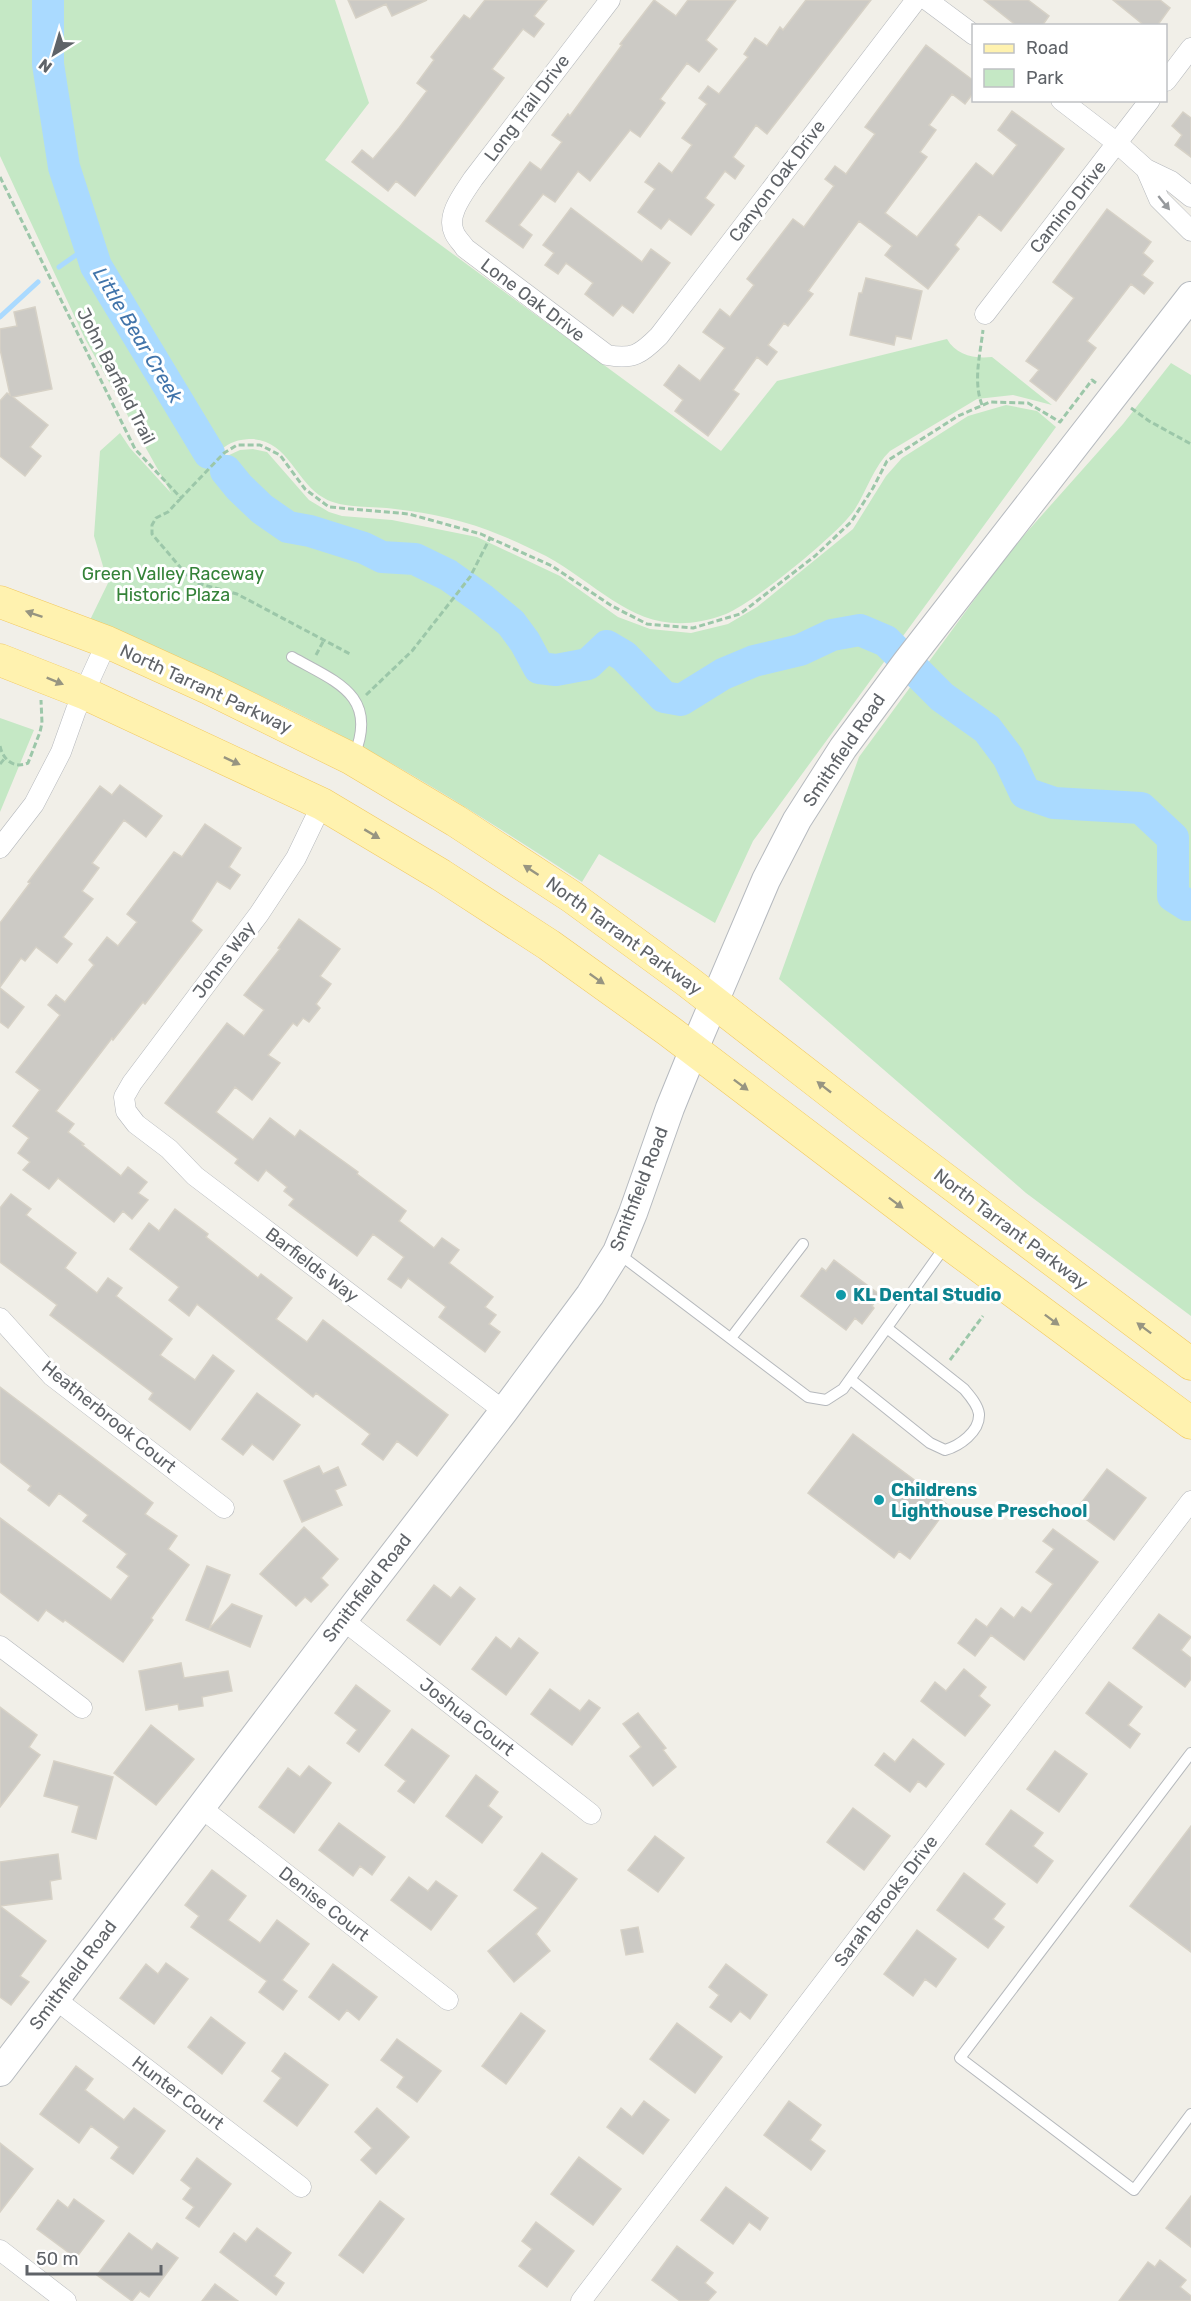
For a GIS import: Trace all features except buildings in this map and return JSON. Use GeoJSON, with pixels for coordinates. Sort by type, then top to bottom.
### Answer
{"type":"FeatureCollection","features":[{"type":"Feature","properties":{"kind":"main road","name":"Smithfield Road"},"geometry":{"type":"LineString","coordinates":[[0,2072],[590,1295],[617,1252],[694,1050],[766,880],[797,820],[843,748],[913,654],[1191,296]]}},
{"type":"Feature","properties":{"kind":"main road","name":"North Tarrant Parkway"},"geometry":{"type":"LineString","coordinates":[[0,602],[107,642],[208,688],[352,759],[446,815],[572,897],[715,1002],[870,1123],[1191,1364]]}},
{"type":"Feature","properties":{"kind":"main road"},"geometry":{"type":"LineString","coordinates":[[0,660],[84,693],[322,804],[441,875],[549,945],[694,1050],[948,1243],[1191,1423]]}},
{"type":"Feature","properties":{"kind":"street","name":"Long Trail Drive"},"geometry":{"type":"LineString","coordinates":[[452,219],[456,207],[473,179],[610,0]]}},
{"type":"Feature","properties":{"kind":"street","name":"Canyon Oak Drive"},"geometry":{"type":"LineString","coordinates":[[633,356],[643,352],[658,336],[916,0]]}},
{"type":"Feature","properties":{"kind":"street"},"geometry":{"type":"LineString","coordinates":[[927,0],[972,34]]}},
{"type":"Feature","properties":{"kind":"street"},"geometry":{"type":"LineString","coordinates":[[1167,80],[1191,48]]}},
{"type":"Feature","properties":{"kind":"street"},"geometry":{"type":"LineString","coordinates":[[1064,102],[1117,143],[1146,169],[1171,181],[1191,197]]}},
{"type":"Feature","properties":{"kind":"street","name":"Camino Drive"},"geometry":{"type":"LineString","coordinates":[[985,314],[1148,102]]}},
{"type":"Feature","properties":{"kind":"street"},"geometry":{"type":"LineString","coordinates":[[1146,169],[1159,199],[1191,231]]}},
{"type":"Feature","properties":{"kind":"street","name":"Lone Oak Drive"},"geometry":{"type":"LineString","coordinates":[[452,219],[453,232],[465,248],[607,355],[621,358],[633,356]]}},
{"type":"Feature","properties":{"kind":"street"},"geometry":{"type":"LineString","coordinates":[[0,849],[39,793],[61,752],[107,642]]}},
{"type":"Feature","properties":{"kind":"street","name":"Johns Way"},"geometry":{"type":"LineString","coordinates":[[126,1111],[124,1097],[132,1083],[259,914],[296,858],[322,804]]}},
{"type":"Feature","properties":{"kind":"street","name":"Barfields Way"},"geometry":{"type":"LineString","coordinates":[[126,1111],[136,1124],[169,1149],[195,1176],[504,1411]]}},
{"type":"Feature","properties":{"kind":"street","name":"Heatherbrook Court"},"geometry":{"type":"LineString","coordinates":[[0,1318],[52,1376],[224,1508]]}},
{"type":"Feature","properties":{"kind":"street","name":"Sarah Brooks Drive"},"geometry":{"type":"LineString","coordinates":[[581,2301],[1191,1501]]}},
{"type":"Feature","properties":{"kind":"street","name":"Joshua Court"},"geometry":{"type":"LineString","coordinates":[[343,1620],[591,1814]]}},
{"type":"Feature","properties":{"kind":"street"},"geometry":{"type":"LineString","coordinates":[[0,1646],[82,1708]]}},
{"type":"Feature","properties":{"kind":"street","name":"Denise Court"},"geometry":{"type":"LineString","coordinates":[[201,1807],[448,2000]]}},
{"type":"Feature","properties":{"kind":"street","name":"Hunter Court"},"geometry":{"type":"LineString","coordinates":[[55,1999],[301,2187]]}},
{"type":"Feature","properties":{"kind":"street"},"geometry":{"type":"LineString","coordinates":[[0,2250],[66,2301]]}},
{"type":"Feature","properties":{"kind":"lane"},"geometry":{"type":"LineString","coordinates":[[291,657],[347,689],[358,703],[362,723],[360,740],[352,759]]}},
{"type":"Feature","properties":{"kind":"lane"},"geometry":{"type":"LineString","coordinates":[[617,1252],[808,1397],[826,1400],[843,1389],[948,1243]]}},
{"type":"Feature","properties":{"kind":"lane"},"geometry":{"type":"LineString","coordinates":[[730,1338],[803,1244]]}},
{"type":"Feature","properties":{"kind":"lane"},"geometry":{"type":"LineString","coordinates":[[850,1379],[930,1443],[945,1450],[957,1447],[968,1437],[977,1424],[979,1413],[973,1400],[964,1389],[887,1328]]}},
{"type":"Feature","properties":{"kind":"lane"},"geometry":{"type":"LineString","coordinates":[[1191,1753],[960,2058],[1134,2190],[1191,2114]]}},
{"type":"Feature","properties":{"kind":"path","name":"John Barfield Trail"},"geometry":{"type":"LineString","coordinates":[[0,177],[135,449],[181,498]]}},
{"type":"Feature","properties":{"kind":"path"},"geometry":{"type":"LineString","coordinates":[[982,405],[976,383],[985,314]]}},
{"type":"Feature","properties":{"kind":"path"},"geometry":{"type":"LineString","coordinates":[[352,655],[237,594],[197,583],[186,574],[152,534],[152,525],[156,518],[168,512],[224,453],[237,445],[260,445],[280,455],[305,489],[329,507],[409,514],[490,538],[552,566],[612,606],[647,624],[693,628],[740,614],[815,556],[851,522],[887,461],[893,455],[958,416],[990,402],[1028,403],[1060,422],[1092,380]]}},
{"type":"Feature","properties":{"kind":"path"},"geometry":{"type":"LineString","coordinates":[[1129,406],[1149,422],[1191,444]]}},
{"type":"Feature","properties":{"kind":"path"},"geometry":{"type":"LineString","coordinates":[[358,703],[412,651],[470,578],[490,538]]}},
{"type":"Feature","properties":{"kind":"path"},"geometry":{"type":"LineString","coordinates":[[0,746],[5,758],[15,765],[28,763],[40,732],[42,699]]}},
{"type":"Feature","properties":{"kind":"path"},"geometry":{"type":"LineString","coordinates":[[0,764],[5,758]]}},
{"type":"Feature","properties":{"kind":"path"},"geometry":{"type":"LineString","coordinates":[[941,1371],[983,1316]]}},
{"type":"Feature","properties":{"kind":"green space","name":"Green Valley Raceway Historic Plaza"},"geometry":{"type":"Polygon","coordinates":[[[0,0],[335,0],[369,103],[325,160],[721,451],[777,381],[947,339],[955,349],[966,355],[992,357],[1052,405],[1013,395],[977,399],[890,451],[875,471],[855,509],[814,550],[774,583],[738,608],[726,614],[697,622],[672,623],[629,610],[546,556],[475,526],[422,513],[349,506],[331,502],[314,491],[282,453],[262,441],[249,439],[237,441],[221,450],[227,456],[240,450],[253,449],[267,452],[309,500],[329,512],[342,516],[392,520],[477,537],[560,576],[618,617],[650,629],[691,633],[728,624],[757,607],[853,529],[886,476],[902,458],[968,416],[1006,405],[1037,411],[1056,427],[753,841],[715,923],[599,854],[582,882],[451,798],[350,740],[259,695],[90,620],[108,583],[94,536],[100,451],[120,433],[130,448],[171,493],[85,339],[0,156],[0,0]]]}},
{"type":"Feature","properties":{"kind":"green space"},"geometry":{"type":"Polygon","coordinates":[[[1171,363],[1191,375],[1191,1316],[1026,1193],[779,979],[859,757],[1010,551],[1123,424],[1171,363]]]}},
{"type":"Feature","properties":{"kind":"green space"},"geometry":{"type":"Polygon","coordinates":[[[0,718],[34,730],[0,812],[0,718]]]}},
{"type":"Feature","properties":{"kind":"waterway","name":"Little Bear Creek"},"geometry":{"type":"LineString","coordinates":[[48,0],[48,64],[64,167],[96,266],[209,453]]}},
{"type":"Feature","properties":{"kind":"waterway"},"geometry":{"type":"LineString","coordinates":[[59,267],[89,246]]}},
{"type":"Feature","properties":{"kind":"waterway"},"geometry":{"type":"LineString","coordinates":[[0,317],[38,282]]}},
{"type":"Feature","properties":{"kind":"waterway","name":"Little Bear Creek"},"geometry":{"type":"LineString","coordinates":[[226,471],[262,509],[288,527],[310,531],[364,548],[382,557],[415,559],[448,575],[511,623],[525,642],[539,668],[556,670],[588,664],[607,646],[624,656],[664,697],[681,700],[723,674],[754,661],[800,650],[832,635],[860,630],[886,641],[942,697],[987,729],[1008,757],[1025,793],[1054,803],[1141,808],[1173,838],[1173,896],[1187,905],[1191,904]]}},
{"type":"Feature","properties":{"kind":"place","name":"KL Dental Studio"},"geometry":{"type":"Point","coordinates":[841,1295]}},
{"type":"Feature","properties":{"kind":"place","name":"Childrens Lighthouse Preschool"},"geometry":{"type":"Point","coordinates":[879,1500]}}]}
